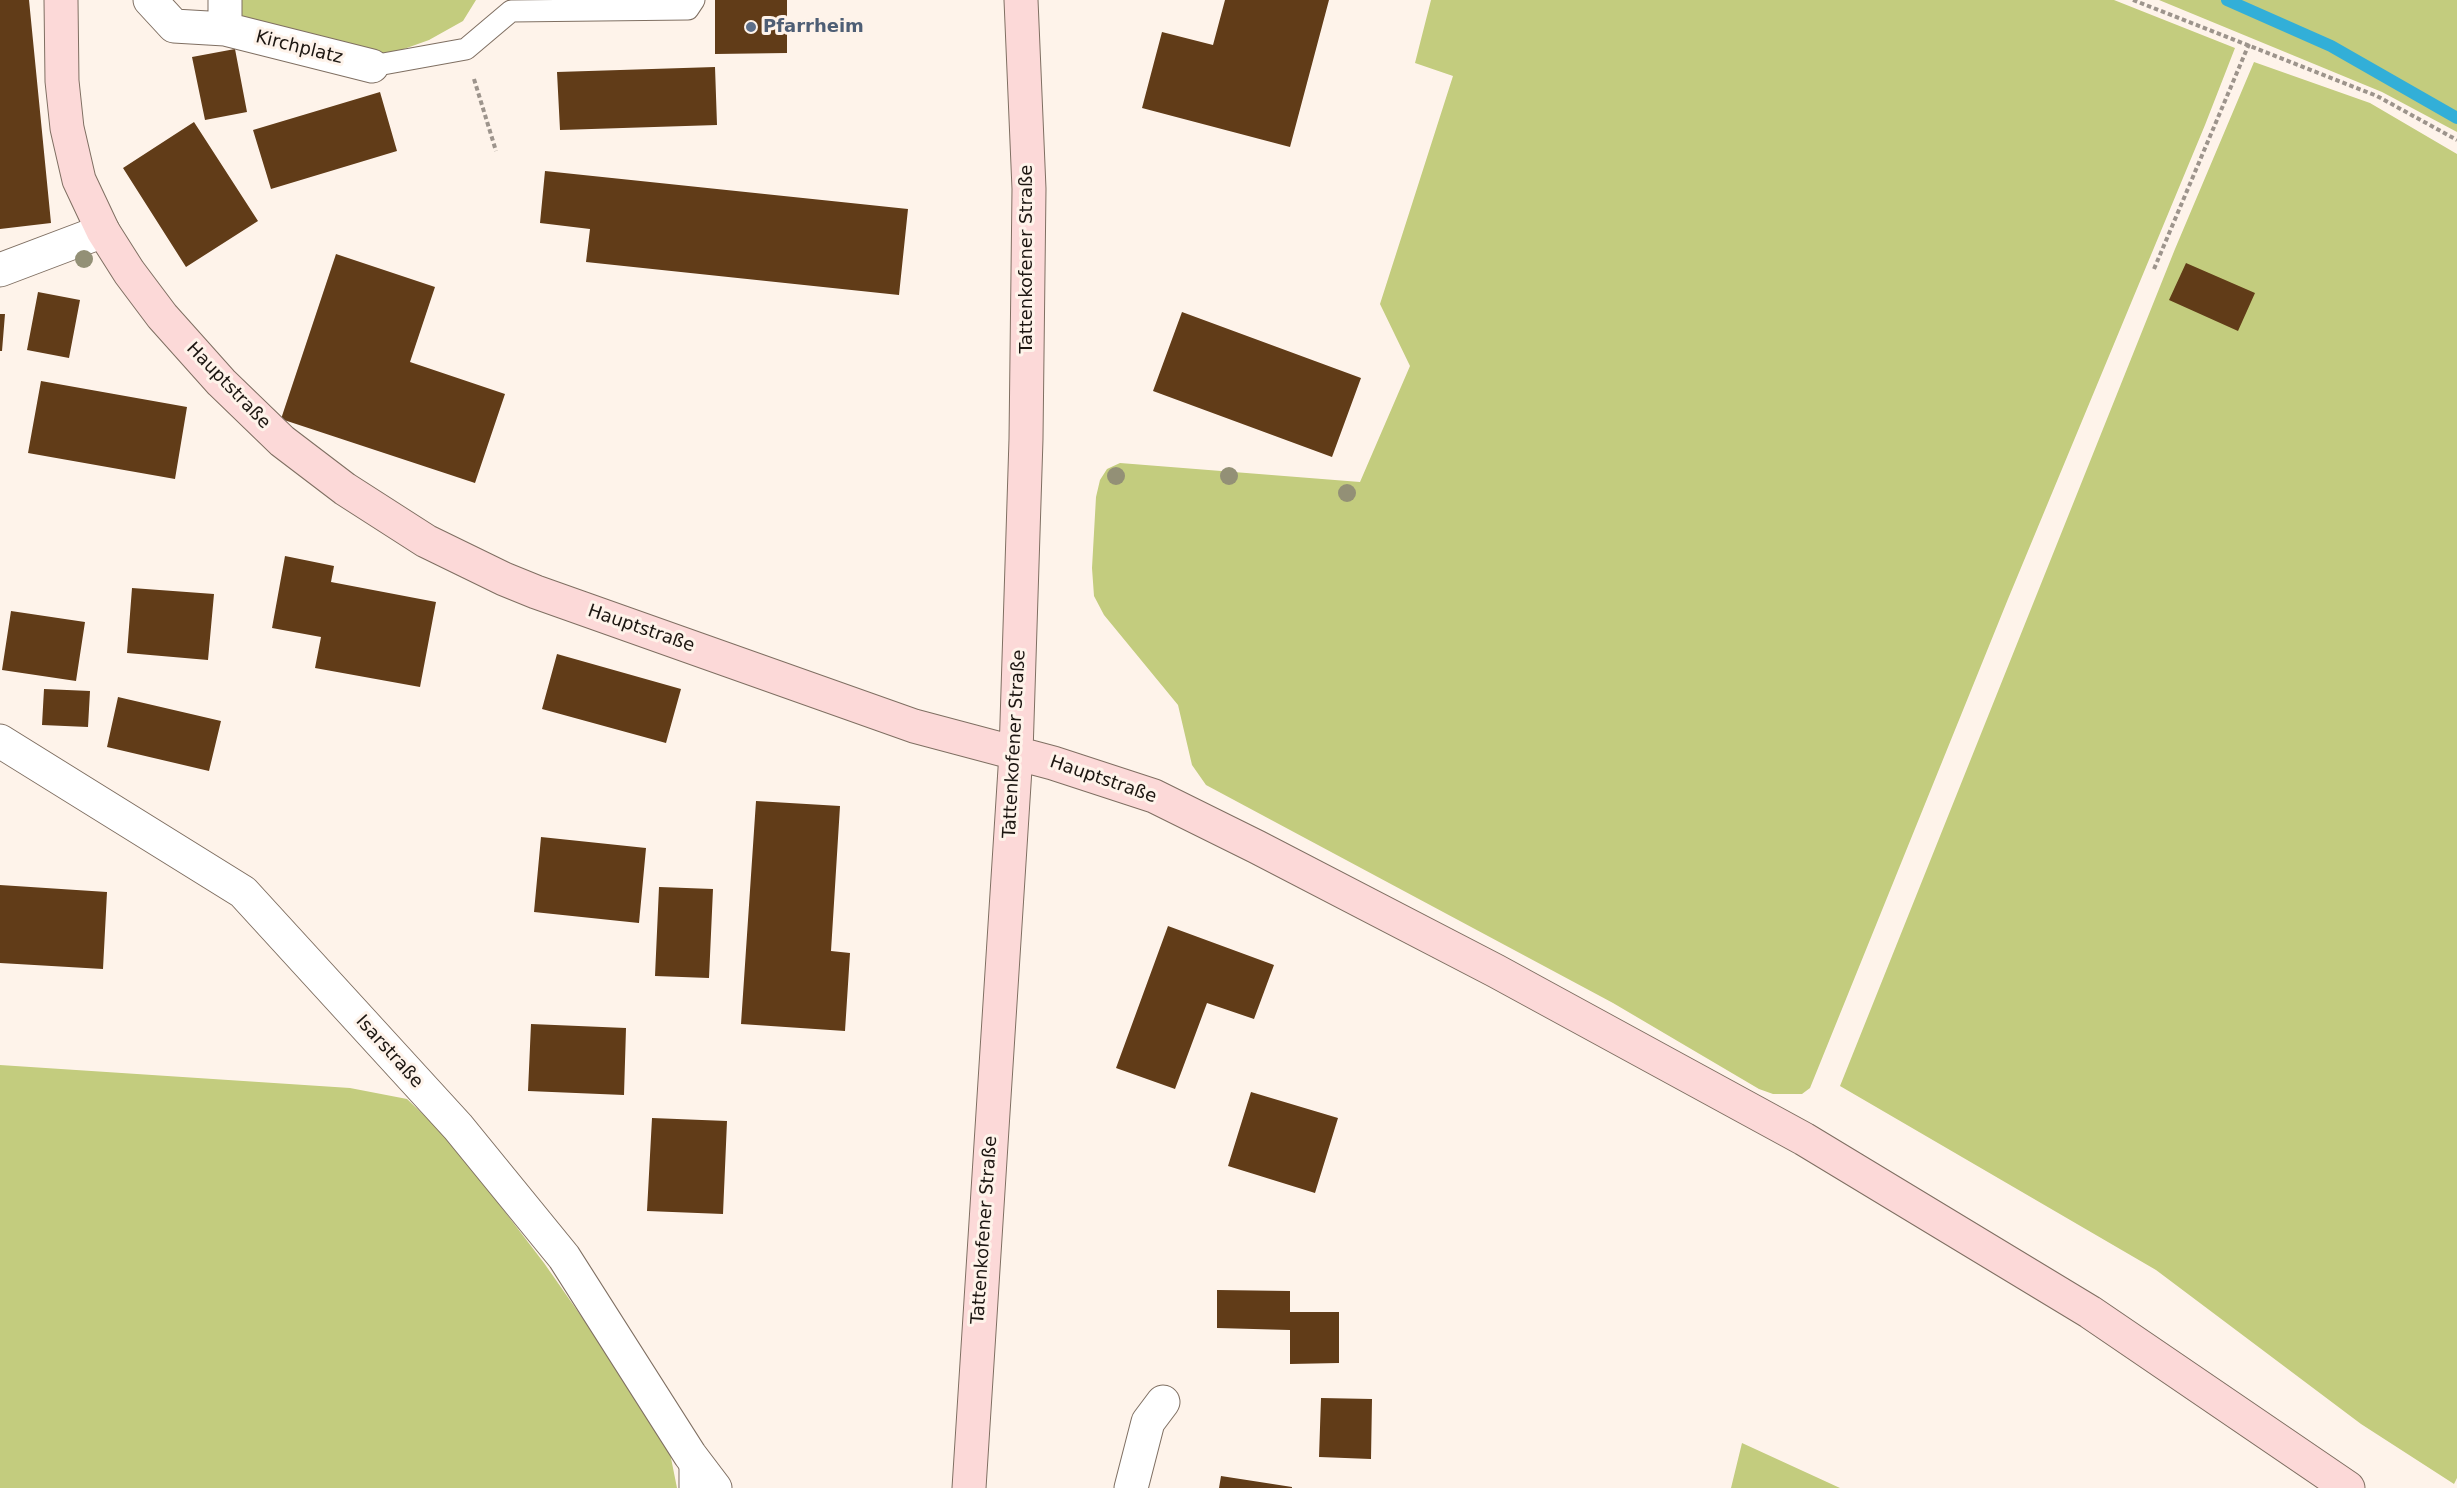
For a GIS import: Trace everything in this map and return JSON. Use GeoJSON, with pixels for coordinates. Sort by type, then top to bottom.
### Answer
{"type":"FeatureCollection","features":[{"type":"Feature","properties":{"kind":"main road","name":"Hauptstraße"},"geometry":{"type":"LineString","coordinates":[[61,0],[62,81],[67,128],[79,180],[103,231],[129,272],[162,316],[220,382],[282,441],[345,489],[426,540],[504,579],[536,592],[914,726],[1053,763],[1154,796],[1267,852],[1496,971],[1804,1139],[2090,1312],[2348,1488]]}},
{"type":"Feature","properties":{"kind":"main road","name":"Tattenkofener Straße"},"geometry":{"type":"LineString","coordinates":[[969,1488],[1016,753],[1026,439],[1029,189],[1021,0]]}},
{"type":"Feature","properties":{"kind":"street","name":"Kirchplatz"},"geometry":{"type":"LineString","coordinates":[[150,0],[174,26],[225,15],[372,66]]}},
{"type":"Feature","properties":{"kind":"street"},"geometry":{"type":"LineString","coordinates":[[0,270],[103,231]]}},
{"type":"Feature","properties":{"kind":"street","name":"Isarstraße"},"geometry":{"type":"LineString","coordinates":[[0,741],[243,892],[458,1127],[564,1257],[690,1455],[715,1488]]}},
{"type":"Feature","properties":{"kind":"street"},"geometry":{"type":"LineString","coordinates":[[1131,1488],[1148,1422],[1163,1402]]}},
{"type":"Feature","properties":{"kind":"lane"},"geometry":{"type":"LineString","coordinates":[[372,66],[466,49],[511,11],[688,9],[694,0]]}},
{"type":"Feature","properties":{"kind":"lane"},"geometry":{"type":"LineString","coordinates":[[690,1455],[690,1488]]}},
{"type":"Feature","properties":{"kind":"path"},"geometry":{"type":"LineString","coordinates":[[2133,0],[2377,96],[2457,140]]}},
{"type":"Feature","properties":{"kind":"path"},"geometry":{"type":"LineString","coordinates":[[2154,268],[2249,45]]}},
{"type":"Feature","properties":{"kind":"path"},"geometry":{"type":"LineString","coordinates":[[466,49],[496,151]]}},
{"type":"Feature","properties":{"kind":"green space"},"geometry":{"type":"Polygon","coordinates":[[[239,0],[476,0],[463,21],[429,40],[390,54],[374,54],[240,23],[239,0]]]}},
{"type":"Feature","properties":{"kind":"green space"},"geometry":{"type":"Polygon","coordinates":[[[1431,0],[2114,0],[2235,48],[1810,1088],[1802,1094],[1773,1094],[1759,1089],[1613,1003],[1206,785],[1192,765],[1178,705],[1104,615],[1094,596],[1092,568],[1096,497],[1100,480],[1107,469],[1120,463],[1360,482],[1410,366],[1380,304],[1453,76],[1415,63],[1431,0]]]}},
{"type":"Feature","properties":{"kind":"green space"},"geometry":{"type":"Polygon","coordinates":[[[2159,0],[2457,0],[2457,132],[2382,92],[2159,0]]]}},
{"type":"Feature","properties":{"kind":"green space"},"geometry":{"type":"Polygon","coordinates":[[[2254,62],[2370,103],[2457,154],[2457,1478],[2454,1484],[2361,1424],[2156,1270],[1840,1086],[2175,249],[2254,62]]]}},
{"type":"Feature","properties":{"kind":"green space"},"geometry":{"type":"Polygon","coordinates":[[[0,1065],[350,1088],[407,1099],[450,1140],[544,1263],[609,1356],[670,1453],[677,1488],[0,1488],[0,1065]]]}},
{"type":"Feature","properties":{"kind":"green space"},"geometry":{"type":"Polygon","coordinates":[[[1742,1443],[1840,1488],[1731,1488],[1742,1443]]]}},
{"type":"Feature","properties":{"kind":"building"},"geometry":{"type":"Polygon","coordinates":[[[0,0],[29,0],[51,223],[0,229],[0,0]]]}},
{"type":"Feature","properties":{"kind":"building","name":"Pfarrheim"},"geometry":{"type":"Polygon","coordinates":[[[715,0],[787,0],[787,53],[715,54],[715,0]]]}},
{"type":"Feature","properties":{"kind":"building"},"geometry":{"type":"Polygon","coordinates":[[[1225,0],[1329,0],[1290,147],[1142,108],[1162,32],[1213,45],[1225,0]]]}},
{"type":"Feature","properties":{"kind":"building"},"geometry":{"type":"Polygon","coordinates":[[[235,49],[247,112],[205,120],[192,57],[235,49]]]}},
{"type":"Feature","properties":{"kind":"building"},"geometry":{"type":"Polygon","coordinates":[[[715,67],[717,125],[560,130],[557,72],[715,67]]]}},
{"type":"Feature","properties":{"kind":"building"},"geometry":{"type":"Polygon","coordinates":[[[380,92],[397,151],[271,189],[253,130],[380,92]]]}},
{"type":"Feature","properties":{"kind":"building"},"geometry":{"type":"Polygon","coordinates":[[[194,122],[258,221],[186,267],[123,168],[194,122]]]}},
{"type":"Feature","properties":{"kind":"building"},"geometry":{"type":"Polygon","coordinates":[[[545,171],[908,209],[899,295],[586,262],[590,229],[540,223],[545,171]]]}},
{"type":"Feature","properties":{"kind":"building"},"geometry":{"type":"Polygon","coordinates":[[[336,254],[435,287],[410,362],[505,394],[475,483],[281,419],[336,254]]]}},
{"type":"Feature","properties":{"kind":"building"},"geometry":{"type":"Polygon","coordinates":[[[2186,263],[2255,293],[2238,331],[2169,300],[2186,263]]]}},
{"type":"Feature","properties":{"kind":"building"},"geometry":{"type":"Polygon","coordinates":[[[38,292],[80,300],[69,358],[27,350],[38,292]]]}},
{"type":"Feature","properties":{"kind":"building"},"geometry":{"type":"Polygon","coordinates":[[[1182,312],[1361,378],[1332,457],[1153,391],[1182,312]]]}},
{"type":"Feature","properties":{"kind":"building"},"geometry":{"type":"Polygon","coordinates":[[[0,314],[5,314],[2,351],[0,351],[0,314]]]}},
{"type":"Feature","properties":{"kind":"building"},"geometry":{"type":"Polygon","coordinates":[[[41,381],[187,407],[175,479],[28,453],[41,381]]]}},
{"type":"Feature","properties":{"kind":"building"},"geometry":{"type":"Polygon","coordinates":[[[285,556],[334,566],[331,582],[436,602],[420,687],[315,668],[321,637],[272,628],[285,556]]]}},
{"type":"Feature","properties":{"kind":"building"},"geometry":{"type":"Polygon","coordinates":[[[132,588],[214,594],[208,660],[127,653],[132,588]]]}},
{"type":"Feature","properties":{"kind":"building"},"geometry":{"type":"Polygon","coordinates":[[[11,611],[85,622],[76,681],[2,670],[11,611]]]}},
{"type":"Feature","properties":{"kind":"building"},"geometry":{"type":"Polygon","coordinates":[[[557,654],[681,689],[666,743],[542,709],[557,654]]]}},
{"type":"Feature","properties":{"kind":"building"},"geometry":{"type":"Polygon","coordinates":[[[44,689],[90,691],[88,727],[42,725],[44,689]]]}},
{"type":"Feature","properties":{"kind":"building"},"geometry":{"type":"Polygon","coordinates":[[[118,697],[221,721],[209,771],[107,747],[118,697]]]}},
{"type":"Feature","properties":{"kind":"building"},"geometry":{"type":"Polygon","coordinates":[[[756,801],[840,806],[831,951],[850,953],[845,1031],[741,1024],[756,801]]]}},
{"type":"Feature","properties":{"kind":"building"},"geometry":{"type":"Polygon","coordinates":[[[541,837],[646,848],[639,923],[534,912],[541,837]]]}},
{"type":"Feature","properties":{"kind":"building"},"geometry":{"type":"Polygon","coordinates":[[[0,885],[107,892],[103,969],[0,963],[0,885]]]}},
{"type":"Feature","properties":{"kind":"building"},"geometry":{"type":"Polygon","coordinates":[[[659,887],[713,889],[709,978],[655,976],[659,887]]]}},
{"type":"Feature","properties":{"kind":"building"},"geometry":{"type":"Polygon","coordinates":[[[1168,926],[1274,965],[1254,1019],[1207,1003],[1175,1089],[1116,1068],[1168,926]]]}},
{"type":"Feature","properties":{"kind":"building"},"geometry":{"type":"Polygon","coordinates":[[[531,1024],[626,1028],[624,1095],[528,1091],[531,1024]]]}},
{"type":"Feature","properties":{"kind":"building"},"geometry":{"type":"Polygon","coordinates":[[[1251,1092],[1338,1118],[1315,1193],[1228,1166],[1251,1092]]]}},
{"type":"Feature","properties":{"kind":"building"},"geometry":{"type":"Polygon","coordinates":[[[652,1118],[727,1121],[723,1214],[647,1211],[652,1118]]]}},
{"type":"Feature","properties":{"kind":"building"},"geometry":{"type":"Polygon","coordinates":[[[1217,1290],[1290,1291],[1290,1312],[1339,1312],[1339,1363],[1290,1364],[1290,1330],[1217,1328],[1217,1290]]]}},
{"type":"Feature","properties":{"kind":"building"},"geometry":{"type":"Polygon","coordinates":[[[1321,1398],[1372,1399],[1371,1459],[1319,1457],[1321,1398]]]}},
{"type":"Feature","properties":{"kind":"building"},"geometry":{"type":"Polygon","coordinates":[[[1221,1476],[1292,1487],[1292,1488],[1219,1488],[1221,1476]]]}},
{"type":"Feature","properties":{"kind":"waterway"},"geometry":{"type":"LineString","coordinates":[[2227,0],[2331,46],[2457,118]]}},
{"type":"Feature","properties":{"kind":"place","name":"Pfarrheim"},"geometry":{"type":"Point","coordinates":[751,27]}}]}
